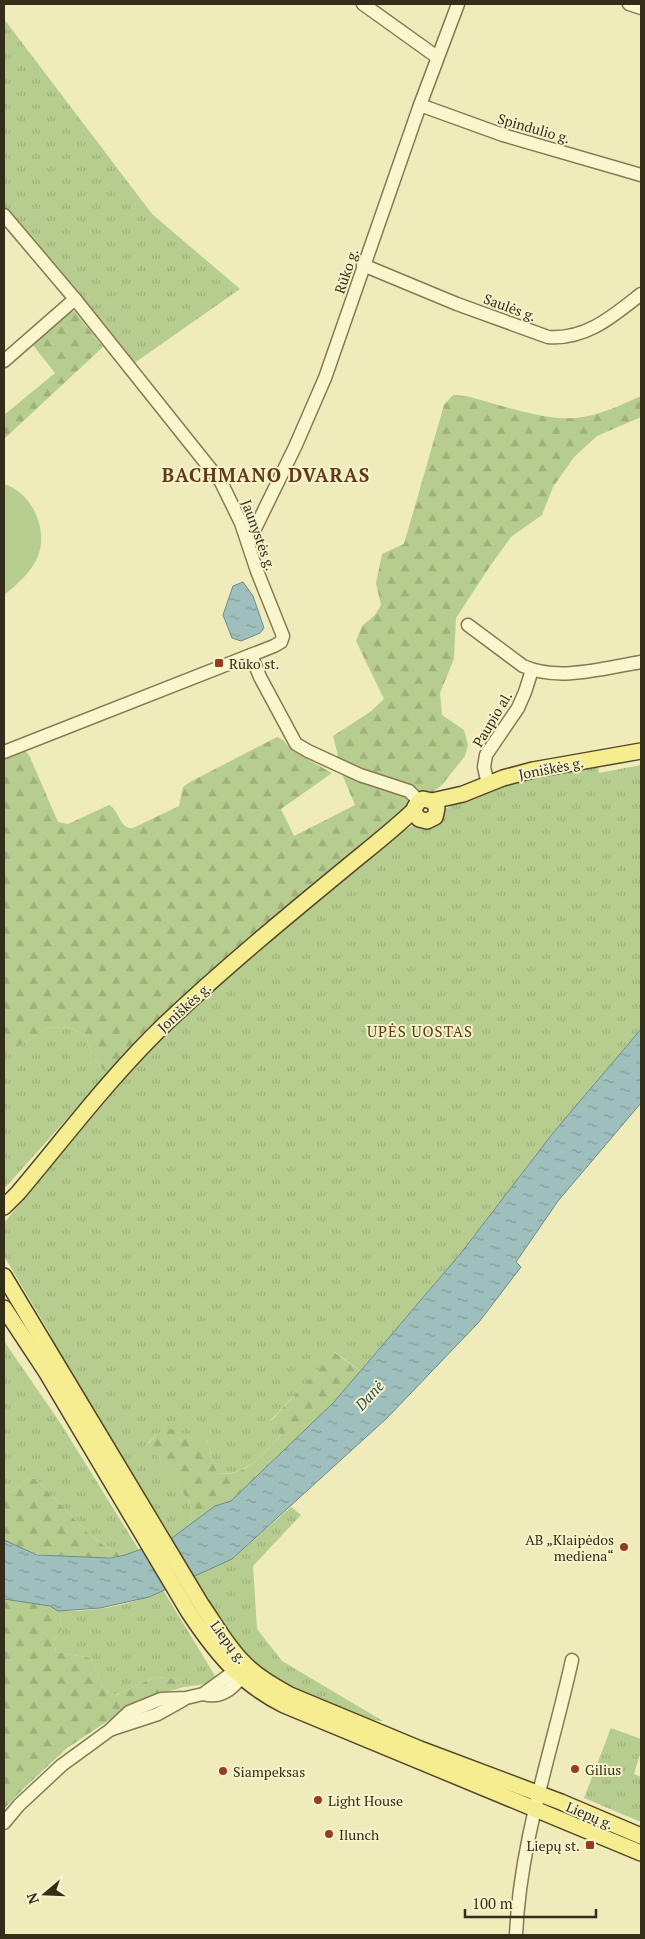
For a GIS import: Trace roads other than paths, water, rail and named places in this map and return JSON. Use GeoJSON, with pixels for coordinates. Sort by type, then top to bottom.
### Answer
{"type":"FeatureCollection","features":[{"type":"Feature","properties":{"kind":"main road","name":"Joniškės g."},"geometry":{"type":"LineString","coordinates":[[4,1207],[141,1047],[238,959],[349,865],[424,809],[488,784],[533,770],[641,751]]}},
{"type":"Feature","properties":{"kind":"main road","name":"Liepų g."},"geometry":{"type":"LineString","coordinates":[[4,1276],[142,1520],[195,1608],[215,1650],[242,1670],[290,1695],[420,1749],[540,1794],[641,1836]]}},
{"type":"Feature","properties":{"kind":"main road","name":"Liepų g."},"geometry":{"type":"LineString","coordinates":[[4,1308],[142,1520]]}},
{"type":"Feature","properties":{"kind":"main road","name":"Liepų g."},"geometry":{"type":"LineString","coordinates":[[242,1670],[262,1694],[284,1705],[641,1853]]}},
{"type":"Feature","properties":{"kind":"street"},"geometry":{"type":"LineString","coordinates":[[363,4],[437,57]]}},
{"type":"Feature","properties":{"kind":"street","name":"Rūko g."},"geometry":{"type":"LineString","coordinates":[[248,543],[295,447],[325,378],[363,265],[437,57],[458,4]]}},
{"type":"Feature","properties":{"kind":"street","name":"Spindulio g."},"geometry":{"type":"LineString","coordinates":[[420,105],[503,135],[641,175]]}},
{"type":"Feature","properties":{"kind":"street","name":"Jaunystės g."},"geometry":{"type":"LineString","coordinates":[[4,215],[221,482],[241,523],[257,571],[283,636],[281,642],[4,752]]}},
{"type":"Feature","properties":{"kind":"street","name":"Saulės g."},"geometry":{"type":"LineString","coordinates":[[363,265],[457,304],[548,337],[562,338],[574,336],[597,326],[641,294]]}},
{"type":"Feature","properties":{"kind":"street"},"geometry":{"type":"LineString","coordinates":[[4,361],[74,299]]}},
{"type":"Feature","properties":{"kind":"street"},"geometry":{"type":"LineString","coordinates":[[468,625],[523,666],[532,670],[572,673],[641,662]]}},
{"type":"Feature","properties":{"kind":"street"},"geometry":{"type":"LineString","coordinates":[[251,654],[260,677],[296,744],[360,775],[409,791],[424,809]]}},
{"type":"Feature","properties":{"kind":"street","name":"Paupio al."},"geometry":{"type":"LineString","coordinates":[[488,784],[484,767],[486,756],[518,708],[532,670]]}},
{"type":"Feature","properties":{"kind":"street"},"geometry":{"type":"LineString","coordinates":[[516,1935],[520,1898],[536,1809],[572,1660]]}},
{"type":"Feature","properties":{"kind":"street"},"geometry":{"type":"LineString","coordinates":[[4,1823],[19,1805],[62,1765],[110,1730],[129,1712],[161,1699],[186,1698],[203,1694],[242,1670]]}},
{"type":"Feature","properties":{"kind":"water"},"geometry":{"type":"Polygon","coordinates":[[[243,582],[253,596],[264,628],[260,633],[241,641],[232,638],[223,615],[233,586],[243,582]]]}},
{"type":"Feature","properties":{"kind":"water","name":"Danė"},"geometry":{"type":"Polygon","coordinates":[[[641,1029],[641,1103],[558,1201],[516,1262],[521,1267],[479,1322],[387,1418],[232,1559],[149,1597],[100,1608],[58,1611],[50,1606],[4,1599],[4,1540],[37,1555],[110,1558],[125,1555],[172,1538],[215,1506],[231,1501],[334,1402],[461,1253],[553,1133],[641,1029]]]}},
{"type":"Feature","properties":{"kind":"place","name":"Rūko st."},"geometry":{"type":"Point","coordinates":[219,663]}},
{"type":"Feature","properties":{"kind":"place","name":"AB „Klaipėdos mediena“"},"geometry":{"type":"Point","coordinates":[624,1547]}},
{"type":"Feature","properties":{"kind":"place","name":"Gilius"},"geometry":{"type":"Point","coordinates":[575,1769]}},
{"type":"Feature","properties":{"kind":"place","name":"Siampeksas"},"geometry":{"type":"Point","coordinates":[223,1771]}},
{"type":"Feature","properties":{"kind":"place","name":"Light House"},"geometry":{"type":"Point","coordinates":[318,1800]}},
{"type":"Feature","properties":{"kind":"place","name":"Ilunch"},"geometry":{"type":"Point","coordinates":[329,1834]}},
{"type":"Feature","properties":{"kind":"place","name":"Liepų st."},"geometry":{"type":"Point","coordinates":[590,1845]}},
{"type":"Feature","properties":{"kind":"district","name":"BACHMANO DVARAS"},"geometry":{"type":"Point","coordinates":[266,474]}},
{"type":"Feature","properties":{"kind":"district","name":"UPĖS UOSTAS"},"geometry":{"type":"Point","coordinates":[420,1031]}}]}
